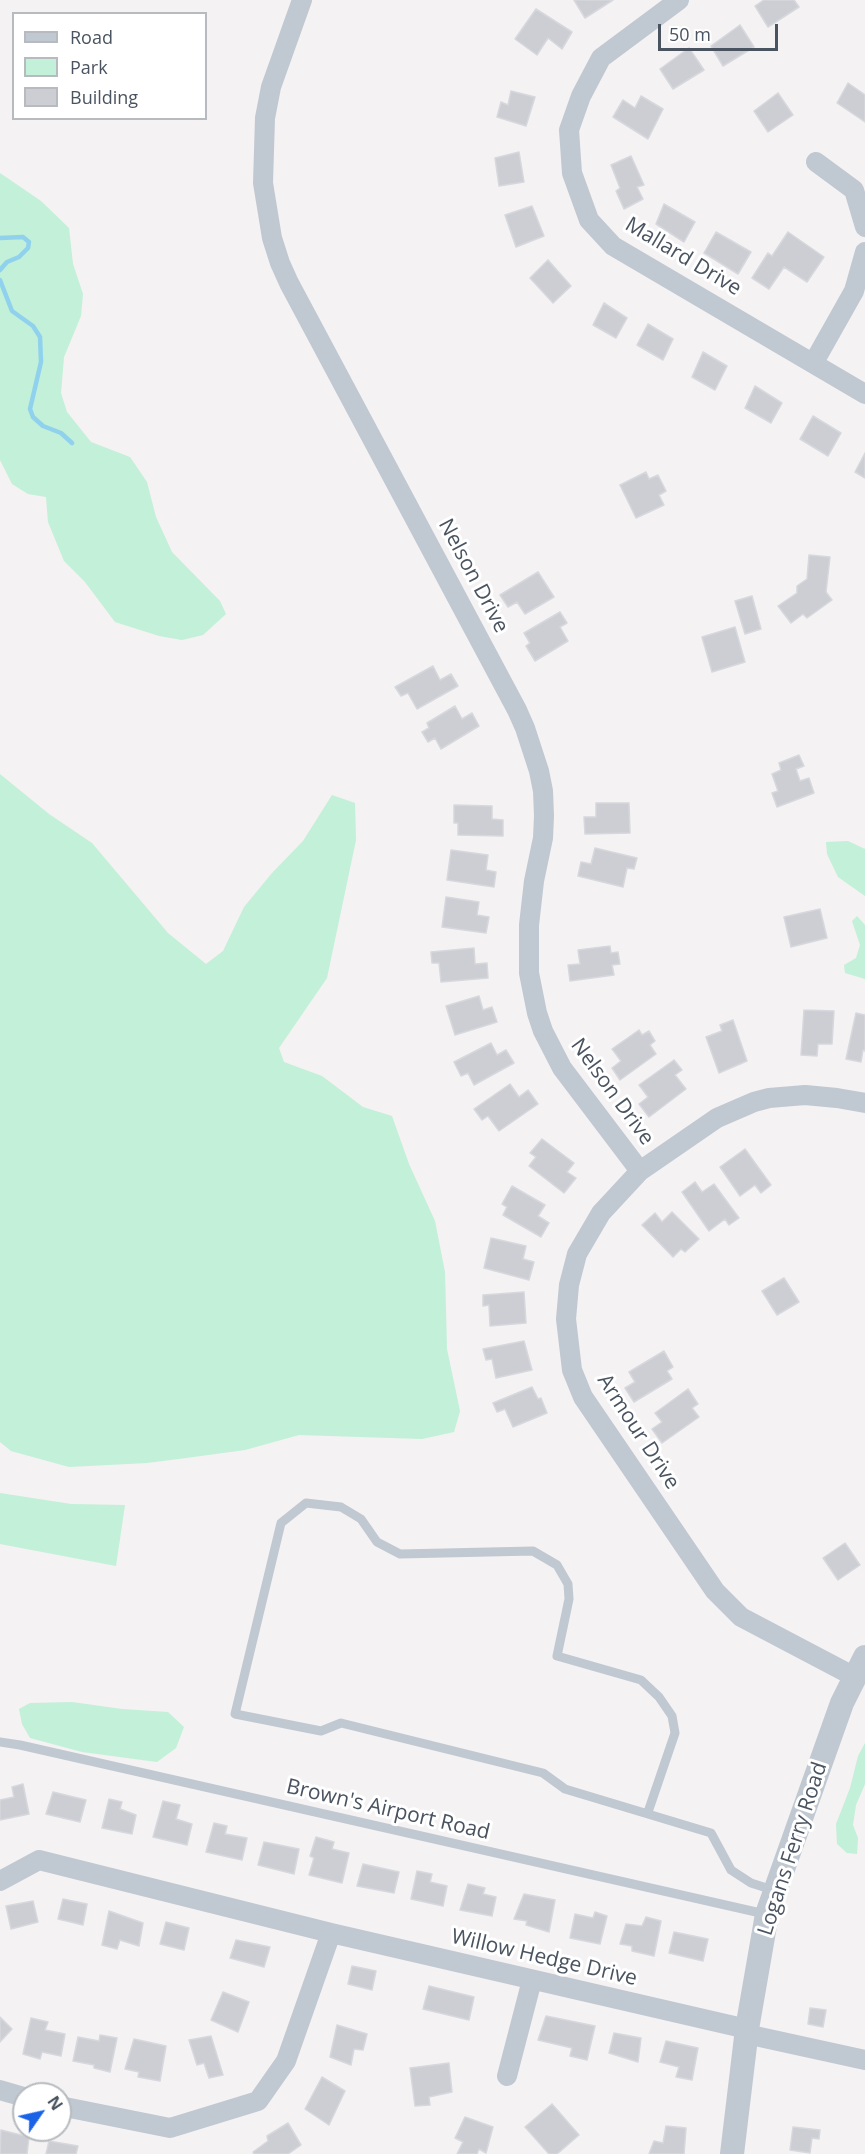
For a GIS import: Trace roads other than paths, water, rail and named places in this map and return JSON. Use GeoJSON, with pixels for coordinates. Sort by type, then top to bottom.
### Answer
{"type":"FeatureCollection","features":[{"type":"Feature","properties":{"kind":"street","name":"Nelson Drive"},"geometry":{"type":"LineString","coordinates":[[302,0],[271,87],[265,118],[263,183],[266,213],[272,238],[289,284],[512,699],[525,728],[539,771],[544,808],[543,838],[530,905],[528,934],[529,973],[537,1013],[551,1049],[562,1068],[640,1171]]}},
{"type":"Feature","properties":{"kind":"street","name":"Mallard Drive"},"geometry":{"type":"LineString","coordinates":[[679,0],[601,58],[581,96],[569,130],[570,152],[572,173],[589,220],[613,246],[865,394]]}},
{"type":"Feature","properties":{"kind":"street"},"geometry":{"type":"LineString","coordinates":[[816,162],[854,190],[865,227]]}},
{"type":"Feature","properties":{"kind":"street"},"geometry":{"type":"LineString","coordinates":[[814,362],[854,291],[865,252]]}},
{"type":"Feature","properties":{"kind":"street","name":"Armour Drive"},"geometry":{"type":"LineString","coordinates":[[860,1667],[758,1627],[741,1617],[715,1591],[592,1412],[577,1383],[569,1354],[566,1319],[577,1254],[601,1213],[640,1171],[717,1118],[754,1102],[769,1098],[805,1095],[865,1103]]}},
{"type":"Feature","properties":{"kind":"street","name":"Logans Ferry Road"},"geometry":{"type":"LineString","coordinates":[[732,2154],[746,2031],[767,1914],[842,1703],[860,1667]]}},
{"type":"Feature","properties":{"kind":"street","name":"Willow Hedge Drive"},"geometry":{"type":"LineString","coordinates":[[0,1881],[39,1860],[331,1933],[865,2060]]}},
{"type":"Feature","properties":{"kind":"street"},"geometry":{"type":"LineString","coordinates":[[72,2108],[170,2128],[258,2101],[286,2061],[331,1933]]}},
{"type":"Feature","properties":{"kind":"street"},"geometry":{"type":"LineString","coordinates":[[507,2076],[532,1980]]}},
{"type":"Feature","properties":{"kind":"lane"},"geometry":{"type":"LineString","coordinates":[[648,1812],[675,1733],[672,1716],[659,1697],[641,1680],[557,1656],[569,1599],[568,1584],[557,1565],[534,1551],[400,1554],[377,1542],[361,1519],[340,1507],[306,1503],[281,1523],[236,1714],[321,1731],[341,1723],[543,1773],[565,1789],[648,1812],[711,1833],[731,1870],[751,1883],[775,1891]]}},
{"type":"Feature","properties":{"kind":"lane","name":"Brown's Airport Road"},"geometry":{"type":"LineString","coordinates":[[0,1742],[32,1747],[767,1914]]}},
{"type":"Feature","properties":{"kind":"waterway"},"geometry":{"type":"LineString","coordinates":[[0,238],[23,237],[29,242],[28,248],[19,257],[7,262],[0,270]]}},
{"type":"Feature","properties":{"kind":"waterway"},"geometry":{"type":"LineString","coordinates":[[0,280],[12,311],[33,326],[40,337],[41,362],[30,409],[33,417],[43,426],[61,433],[72,443]]}}]}
